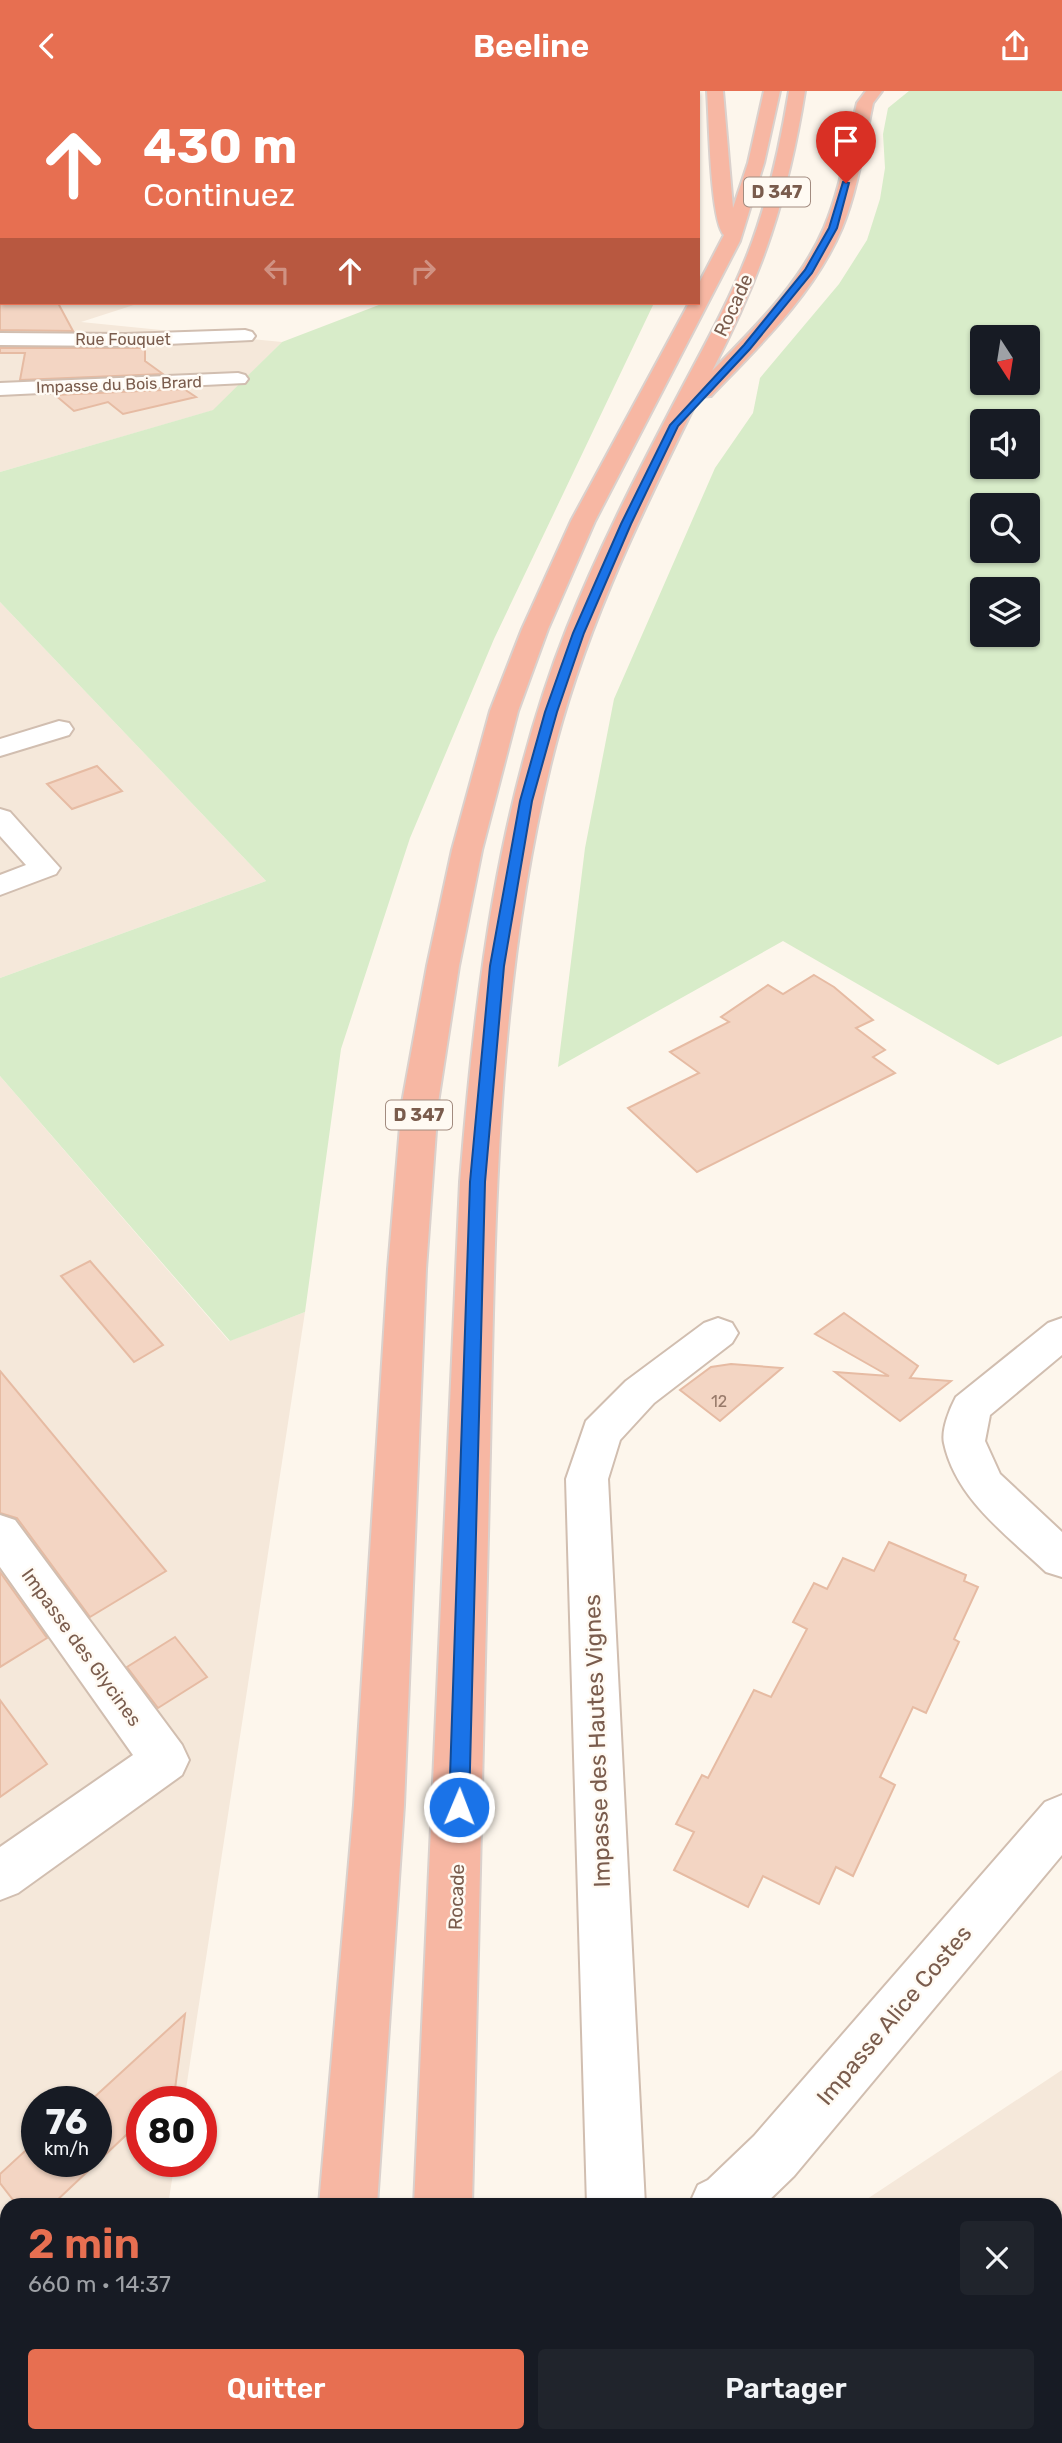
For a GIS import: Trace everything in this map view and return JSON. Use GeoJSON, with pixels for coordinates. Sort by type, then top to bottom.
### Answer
{"type":"FeatureCollection","features":[{"type":"Feature","properties":{"kind":"highway"},"geometry":{"type":"LineString","coordinates":[[715,91],[724,208],[731,241]]}},
{"type":"Feature","properties":{"kind":"highway","name":"D 347"},"geometry":{"type":"LineString","coordinates":[[700,300],[731,241],[756,163],[772,91]]}},
{"type":"Feature","properties":{"kind":"highway","name":"Rocade"},"geometry":{"type":"LineString","coordinates":[[443,2198],[459,1807],[475,1245],[483,1103],[497,966],[515,852],[538,755],[554,702],[593,597],[738,296],[764,233],[784,164],[797,91]]}},
{"type":"Feature","properties":{"kind":"highway"},"geometry":{"type":"LineString","coordinates":[[674,425],[747,347],[793,292],[821,251],[841,207],[865,103],[874,91]]}},
{"type":"Feature","properties":{"kind":"highway","name":"D 347"},"geometry":{"type":"LineString","coordinates":[[349,2198],[379,1805],[407,1269],[420,1103],[438,992],[470,838],[504,711],[535,629],[583,521],[697,305]]}},
{"type":"Feature","properties":{"kind":"street","name":"Rue Fouquet"},"geometry":{"type":"LineString","coordinates":[[0,339],[124,340],[245,336]]}},
{"type":"Feature","properties":{"kind":"street","name":"Impasse du Bois Brard"},"geometry":{"type":"LineString","coordinates":[[0,389],[238,379]]}},
{"type":"Feature","properties":{"kind":"street"},"geometry":{"type":"LineString","coordinates":[[0,748],[59,729]]}},
{"type":"Feature","properties":{"kind":"street"},"geometry":{"type":"LineString","coordinates":[[0,818],[45,868],[0,886]]}},
{"type":"Feature","properties":{"kind":"street","name":"Impasse des Hautes Vignes"},"geometry":{"type":"LineString","coordinates":[[616,2198],[587,1479],[601,1433],[640,1392],[718,1333]]}},
{"type":"Feature","properties":{"kind":"street"},"geometry":{"type":"LineString","coordinates":[[1062,1333],[971,1408],[964,1441],[983,1485],[1062,1559]]}},
{"type":"Feature","properties":{"kind":"street","name":"Impasse des Glycines"},"geometry":{"type":"LineString","coordinates":[[0,1533],[165,1760],[0,1875]]}},
{"type":"Feature","properties":{"kind":"street","name":"Impasse Alice Costes"},"geometry":{"type":"LineString","coordinates":[[730,2198],[774,2156],[1062,1818]]}},
{"type":"Feature","properties":{"kind":"shaded area"},"geometry":{"type":"Polygon","coordinates":[[[0,305],[134,305],[81,322],[282,342],[214,410],[0,472],[0,305]]]}},
{"type":"Feature","properties":{"kind":"shaded area"},"geometry":{"type":"Polygon","coordinates":[[[0,602],[266,881],[0,978],[0,602]]]}},
{"type":"Feature","properties":{"kind":"shaded area"},"geometry":{"type":"Polygon","coordinates":[[[0,1076],[229,1341],[305,1312],[186,2086],[126,2086],[126,2177],[172,2177],[169,2198],[0,2198],[0,1076]]]}},
{"type":"Feature","properties":{"kind":"shaded area"},"geometry":{"type":"Polygon","coordinates":[[[1062,2070],[1062,2198],[869,2198],[1062,2070]]]}},
{"type":"Feature","properties":{"kind":"green space"},"geometry":{"type":"Polygon","coordinates":[[[909,91],[1062,91],[1062,1036],[998,1065],[783,941],[558,1067],[585,848],[614,699],[715,468],[753,413],[760,378],[839,284],[867,240],[880,199],[885,168],[883,134],[888,108],[909,91]]]}},
{"type":"Feature","properties":{"kind":"green space"},"geometry":{"type":"Polygon","coordinates":[[[379,305],[653,305],[494,639],[410,838],[341,1049],[305,1312],[230,1341],[0,1076],[0,978],[266,881],[0,602],[0,472],[213,410],[282,342],[379,305]]]}},
{"type":"Feature","properties":{"kind":"building"},"geometry":{"type":"Polygon","coordinates":[[[0,305],[59,305],[73,331],[0,330],[0,305]]]}},
{"type":"Feature","properties":{"kind":"building"},"geometry":{"type":"Polygon","coordinates":[[[0,348],[145,348],[145,361],[163,374],[20,380],[25,353],[0,353],[0,348]]]}},
{"type":"Feature","properties":{"kind":"building"},"geometry":{"type":"Polygon","coordinates":[[[184,389],[196,397],[123,414],[108,402],[74,411],[55,395],[184,389]]]}},
{"type":"Feature","properties":{"kind":"building"},"geometry":{"type":"Polygon","coordinates":[[[97,766],[122,791],[72,809],[47,784],[97,766]]]}},
{"type":"Feature","properties":{"kind":"building"},"geometry":{"type":"Polygon","coordinates":[[[814,975],[834,987],[873,1020],[856,1028],[885,1050],[873,1057],[895,1073],[697,1172],[628,1108],[699,1073],[670,1052],[729,1022],[721,1017],[768,985],[783,994],[814,975]]]}},
{"type":"Feature","properties":{"kind":"building"},"geometry":{"type":"Polygon","coordinates":[[[90,1261],[163,1345],[134,1362],[61,1276],[90,1261]]]}},
{"type":"Feature","properties":{"kind":"building"},"geometry":{"type":"Polygon","coordinates":[[[844,1313],[918,1366],[910,1378],[951,1381],[900,1421],[835,1372],[889,1376],[815,1334],[844,1313]]]}},
{"type":"Feature","properties":{"kind":"building"},"geometry":{"type":"Polygon","coordinates":[[[731,1364],[782,1368],[720,1421],[680,1390],[711,1367],[731,1364]]]}},
{"type":"Feature","properties":{"kind":"building"},"geometry":{"type":"Polygon","coordinates":[[[0,1371],[166,1571],[90,1617],[17,1518],[0,1513],[0,1371]]]}},
{"type":"Feature","properties":{"kind":"building"},"geometry":{"type":"Polygon","coordinates":[[[889,1542],[966,1575],[964,1581],[978,1587],[954,1639],[959,1642],[926,1713],[913,1707],[880,1777],[895,1785],[853,1876],[836,1867],[819,1904],[763,1876],[748,1907],[674,1870],[694,1832],[676,1824],[702,1775],[708,1778],[754,1690],[771,1697],[807,1629],[793,1622],[814,1583],[827,1589],[843,1558],[874,1571],[889,1542]]]}},
{"type":"Feature","properties":{"kind":"building"},"geometry":{"type":"Polygon","coordinates":[[[0,1572],[47,1638],[0,1667],[0,1572]]]}},
{"type":"Feature","properties":{"kind":"building"},"geometry":{"type":"Polygon","coordinates":[[[175,1637],[207,1677],[158,1708],[127,1667],[175,1637]]]}},
{"type":"Feature","properties":{"kind":"building"},"geometry":{"type":"Polygon","coordinates":[[[0,1700],[47,1764],[0,1797],[0,1700]]]}},
{"type":"Feature","properties":{"kind":"building"},"geometry":{"type":"Polygon","coordinates":[[[185,2014],[175,2086],[126,2086],[126,2135],[112,2148],[112,2086],[106,2086],[185,2014]]]}},
{"type":"Feature","properties":{"kind":"building"},"geometry":{"type":"Polygon","coordinates":[[[21,2155],[21,2177],[82,2177],[59,2198],[12,2198],[0,2183],[0,2174],[21,2155]]]}},
{"type":"Feature","properties":{"kind":"route"},"geometry":{"type":"LineString","coordinates":[[459,1807],[470,1365],[478,1182],[487,1054],[497,966],[526,801],[551,712],[593,597],[674,425],[747,347],[809,271],[833,228],[846,183]]}}]}
